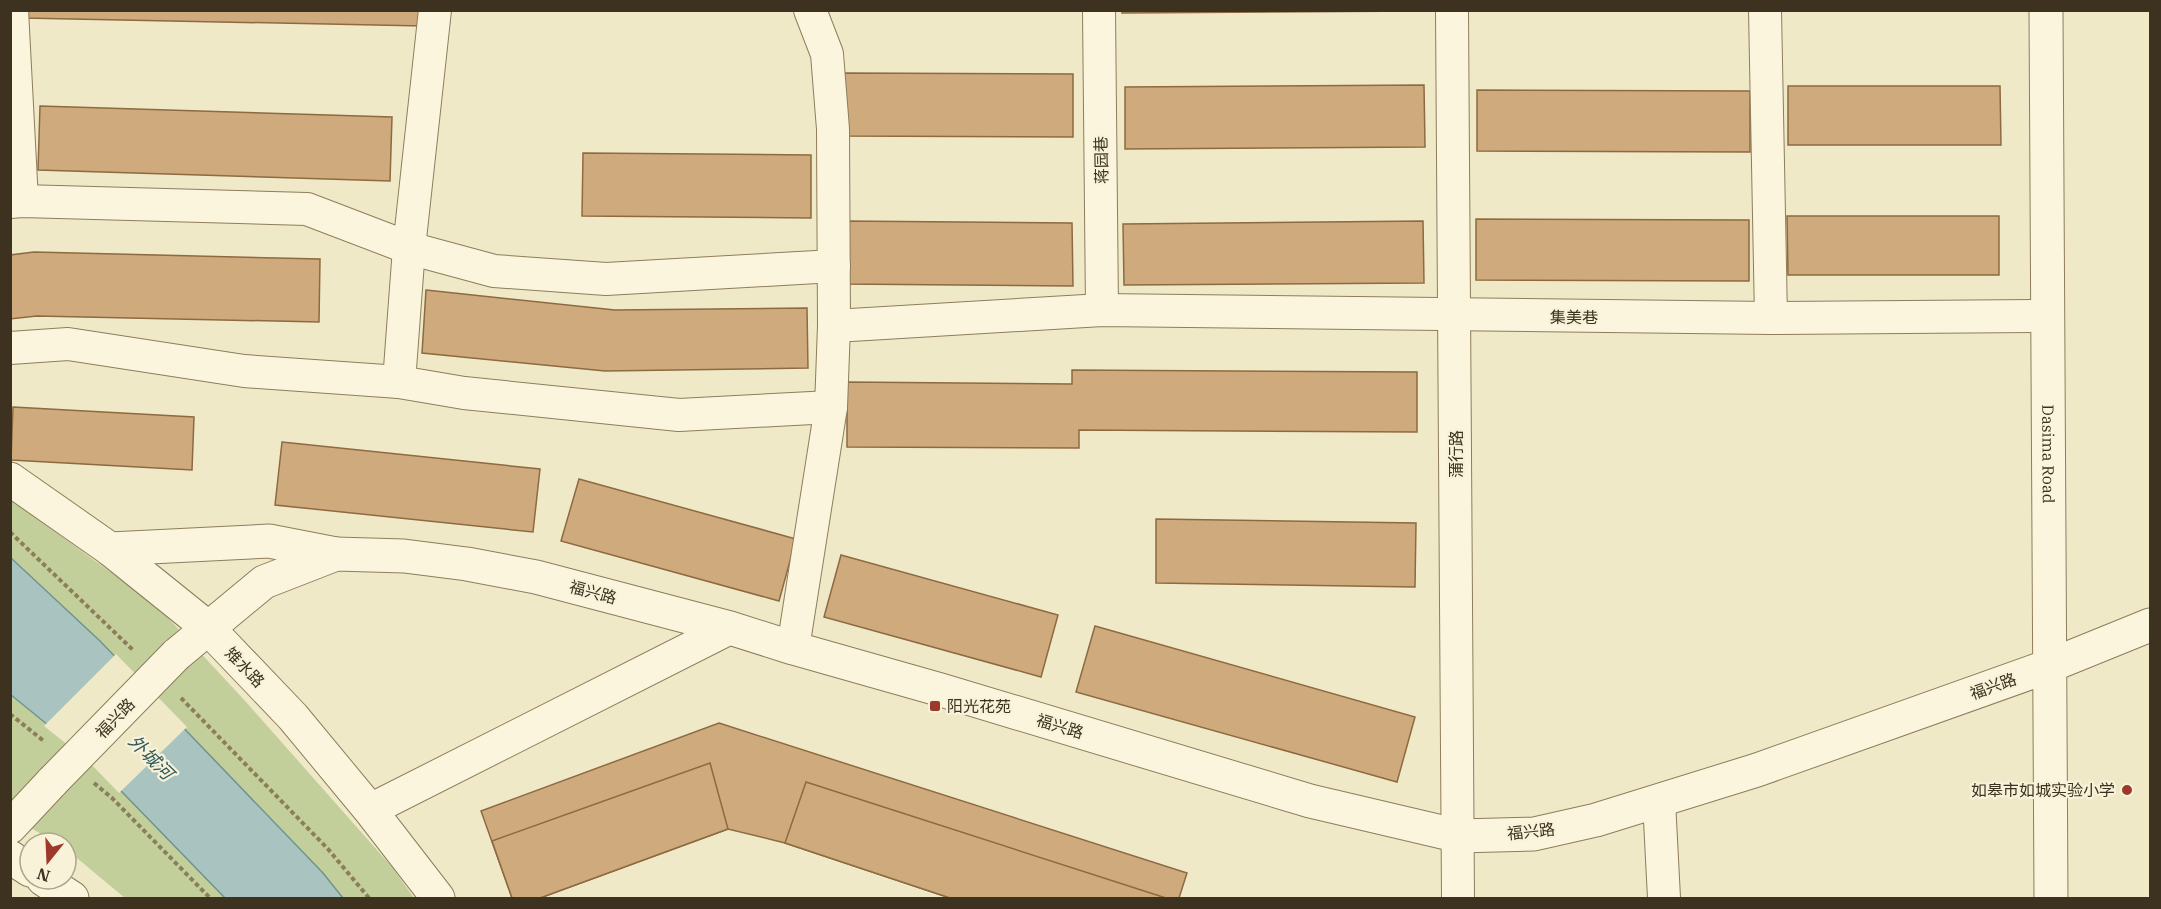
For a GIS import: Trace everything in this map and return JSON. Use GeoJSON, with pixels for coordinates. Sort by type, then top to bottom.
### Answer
{"type":"FeatureCollection","features":[{"type":"Feature","properties":{"kind":"street"},"geometry":{"type":"LineString","coordinates":[[12,10],[16,201],[307,209],[409,248],[494,271],[606,279],[834,266]]}},
{"type":"Feature","properties":{"kind":"street"},"geometry":{"type":"LineString","coordinates":[[399,382],[409,248],[435,10]]}},
{"type":"Feature","properties":{"kind":"street"},"geometry":{"type":"LineString","coordinates":[[793,648],[831,407],[834,326],[833,129],[827,54],[810,10]]}},
{"type":"Feature","properties":{"kind":"street","name":"蒋园巷"},"geometry":{"type":"LineString","coordinates":[[1100,10],[1102,310]]}},
{"type":"Feature","properties":{"kind":"street","name":"蒲行路"},"geometry":{"type":"LineString","coordinates":[[1452,10],[1458,898]]}},
{"type":"Feature","properties":{"kind":"street"},"geometry":{"type":"LineString","coordinates":[[1765,10],[1771,318]]}},
{"type":"Feature","properties":{"kind":"street","name":"Dasima Road"},"geometry":{"type":"LineString","coordinates":[[2046,10],[2051,898]]}},
{"type":"Feature","properties":{"kind":"street","name":"集美巷"},"geometry":{"type":"LineString","coordinates":[[834,326],[1102,310],[1455,316],[1771,318],[2047,316]]}},
{"type":"Feature","properties":{"kind":"street"},"geometry":{"type":"LineString","coordinates":[[10,348],[68,344],[244,371],[399,382],[464,393],[679,415],[831,407]]}},
{"type":"Feature","properties":{"kind":"street","name":"雉水路"},"geometry":{"type":"LineString","coordinates":[[10,479],[110,549],[207,627],[293,717],[370,810],[438,898]]}},
{"type":"Feature","properties":{"kind":"street"},"geometry":{"type":"LineString","coordinates":[[110,549],[269,541],[336,554]]}},
{"type":"Feature","properties":{"kind":"street","name":"福兴路"},"geometry":{"type":"LineString","coordinates":[[10,827],[176,655],[207,627],[264,582],[336,554],[404,556],[467,564],[536,577],[730,628],[1310,801],[1459,836],[1534,834],[1596,820],[1659,801],[1757,770],[2049,666],[2151,625]]}},
{"type":"Feature","properties":{"kind":"street"},"geometry":{"type":"LineString","coordinates":[[370,810],[730,628]]}},
{"type":"Feature","properties":{"kind":"street"},"geometry":{"type":"LineString","coordinates":[[1659,801],[1664,898]]}},
{"type":"Feature","properties":{"kind":"path"},"geometry":{"type":"LineString","coordinates":[[10,532],[140,657]]}},
{"type":"Feature","properties":{"kind":"path"},"geometry":{"type":"LineString","coordinates":[[178,696],[328,849],[369,898]]}},
{"type":"Feature","properties":{"kind":"path"},"geometry":{"type":"LineString","coordinates":[[10,714],[47,745]]}},
{"type":"Feature","properties":{"kind":"path"},"geometry":{"type":"LineString","coordinates":[[93,783],[112,798],[210,898]]}},
{"type":"Feature","properties":{"kind":"green space"},"geometry":{"type":"Polygon","coordinates":[[[10,499],[157,606],[247,703],[392,867],[414,898],[343,898],[323,873],[100,641],[11,557],[10,499]]]}},
{"type":"Feature","properties":{"kind":"green space"},"geometry":{"type":"Polygon","coordinates":[[[10,695],[91,760],[225,898],[125,898],[78,859],[78,831],[36,831],[11,816],[10,695]]]}},
{"type":"Feature","properties":{"kind":"water","name":"外城河"},"geometry":{"type":"Polygon","coordinates":[[[10,557],[100,641],[323,873],[343,898],[225,898],[91,760],[11,695],[10,557]]]}},
{"type":"Feature","properties":{"kind":"pier"},"geometry":{"type":"Polygon","coordinates":[[[116,654],[187,727],[119,793],[89,762],[44,726],[116,654]]]}},
{"type":"Feature","properties":{"kind":"building"},"geometry":{"type":"Polygon","coordinates":[[[23,10],[423,10],[423,26],[23,18],[23,10]]]}},
{"type":"Feature","properties":{"kind":"building"},"geometry":{"type":"Polygon","coordinates":[[[1122,10],[1421,10],[1421,11],[1122,13],[1122,10]]]}},
{"type":"Feature","properties":{"kind":"building"},"geometry":{"type":"Polygon","coordinates":[[[844,73],[1073,74],[1073,137],[843,136],[844,73]]]}},
{"type":"Feature","properties":{"kind":"building"},"geometry":{"type":"Polygon","coordinates":[[[1424,85],[1425,147],[1125,149],[1125,87],[1424,85]]]}},
{"type":"Feature","properties":{"kind":"building"},"geometry":{"type":"Polygon","coordinates":[[[1788,86],[2000,86],[2001,145],[1788,145],[1788,86]]]}},
{"type":"Feature","properties":{"kind":"building"},"geometry":{"type":"Polygon","coordinates":[[[1477,90],[1750,91],[1750,152],[1477,151],[1477,90]]]}},
{"type":"Feature","properties":{"kind":"building"},"geometry":{"type":"Polygon","coordinates":[[[40,106],[392,117],[390,181],[38,170],[40,106]]]}},
{"type":"Feature","properties":{"kind":"building"},"geometry":{"type":"Polygon","coordinates":[[[583,153],[811,155],[811,218],[582,216],[583,153]]]}},
{"type":"Feature","properties":{"kind":"building"},"geometry":{"type":"Polygon","coordinates":[[[1787,216],[1999,216],[1999,275],[1788,275],[1787,216]]]}},
{"type":"Feature","properties":{"kind":"building"},"geometry":{"type":"Polygon","coordinates":[[[1476,219],[1749,220],[1749,281],[1476,280],[1476,219]]]}},
{"type":"Feature","properties":{"kind":"building"},"geometry":{"type":"Polygon","coordinates":[[[844,221],[1072,223],[1073,286],[843,284],[844,221]]]}},
{"type":"Feature","properties":{"kind":"building"},"geometry":{"type":"Polygon","coordinates":[[[1423,221],[1424,283],[1124,285],[1123,224],[1423,221]]]}},
{"type":"Feature","properties":{"kind":"building"},"geometry":{"type":"Polygon","coordinates":[[[34,252],[320,259],[319,322],[37,316],[10,319],[10,255],[34,252]]]}},
{"type":"Feature","properties":{"kind":"building"},"geometry":{"type":"Polygon","coordinates":[[[426,290],[615,310],[807,308],[808,368],[605,371],[422,353],[426,290]]]}},
{"type":"Feature","properties":{"kind":"building"},"geometry":{"type":"Polygon","coordinates":[[[1072,370],[1417,372],[1417,432],[1079,430],[1079,448],[847,447],[847,382],[1072,384],[1072,370]]]}},
{"type":"Feature","properties":{"kind":"building"},"geometry":{"type":"Polygon","coordinates":[[[13,407],[194,417],[192,470],[11,460],[13,407]]]}},
{"type":"Feature","properties":{"kind":"building"},"geometry":{"type":"Polygon","coordinates":[[[282,442],[540,469],[533,532],[275,505],[282,442]]]}},
{"type":"Feature","properties":{"kind":"building"},"geometry":{"type":"Polygon","coordinates":[[[579,479],[796,539],[779,601],[561,541],[579,479]]]}},
{"type":"Feature","properties":{"kind":"building"},"geometry":{"type":"Polygon","coordinates":[[[1156,519],[1416,523],[1415,587],[1156,583],[1156,519]]]}},
{"type":"Feature","properties":{"kind":"building"},"geometry":{"type":"Polygon","coordinates":[[[841,555],[1058,615],[1041,677],[824,617],[841,555]]]}},
{"type":"Feature","properties":{"kind":"building"},"geometry":{"type":"Polygon","coordinates":[[[1095,626],[1415,717],[1397,782],[1076,692],[1095,626]]]}},
{"type":"Feature","properties":{"kind":"building"},"geometry":{"type":"Polygon","coordinates":[[[719,723],[1187,873],[1179,898],[950,898],[785,843],[728,829],[540,898],[512,898],[481,811],[719,723]]]}},
{"type":"Feature","properties":{"kind":"building"},"geometry":{"type":"Polygon","coordinates":[[[710,763],[728,829],[540,898],[512,898],[492,841],[710,763]]]}},
{"type":"Feature","properties":{"kind":"building"},"geometry":{"type":"Polygon","coordinates":[[[806,782],[1166,898],[950,898],[785,843],[806,782]]]}},
{"type":"Feature","properties":{"kind":"place","name":"阳光花苑"},"geometry":{"type":"Point","coordinates":[935,706]}},
{"type":"Feature","properties":{"kind":"place","name":"如皋市如城实验小学"},"geometry":{"type":"Point","coordinates":[2127,790]}}]}
